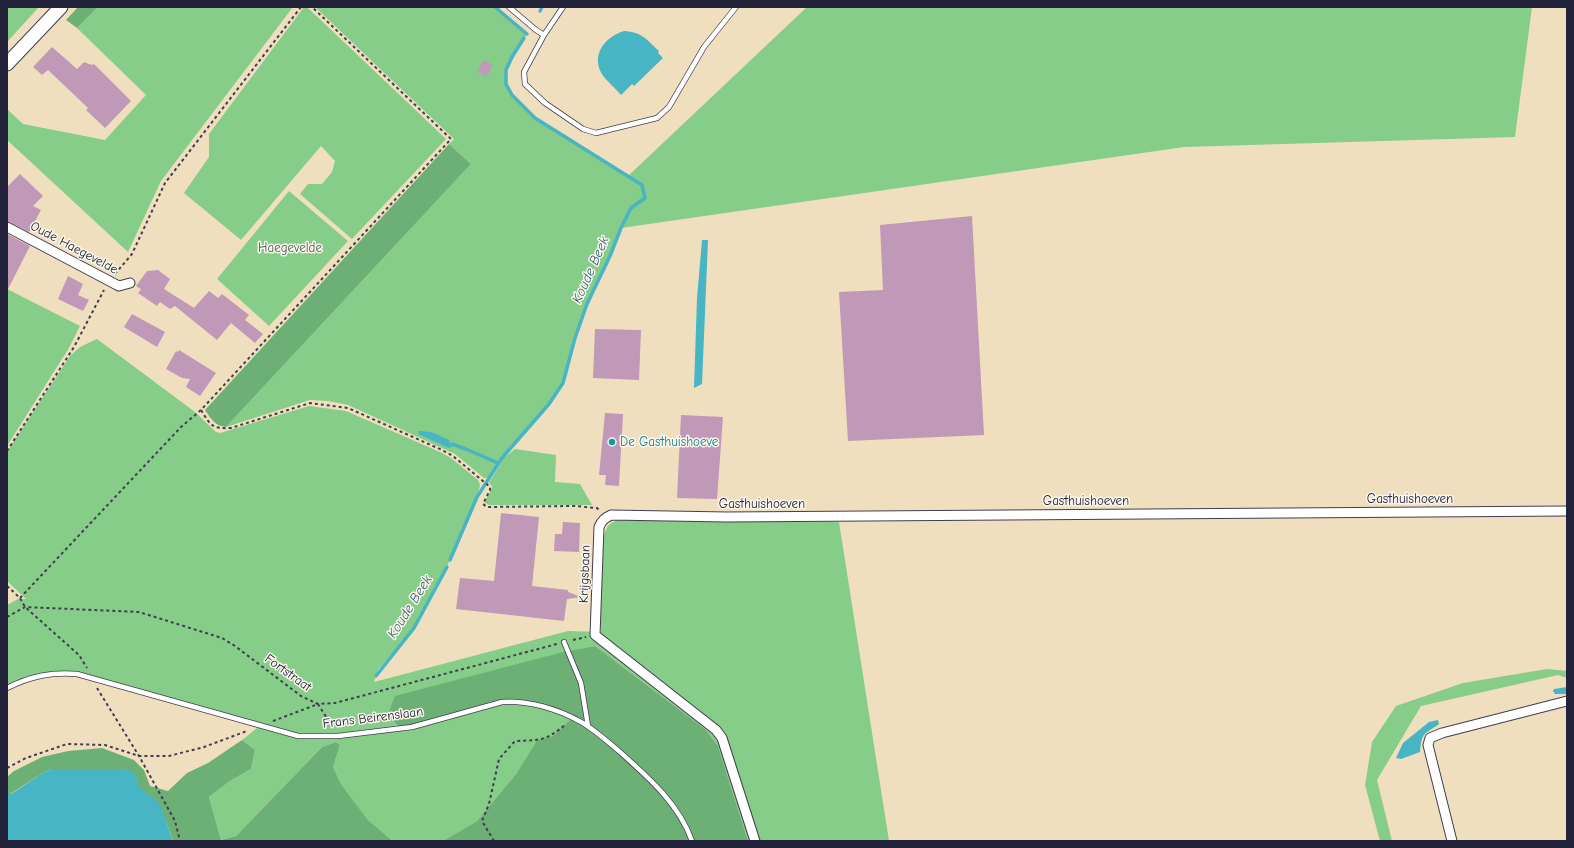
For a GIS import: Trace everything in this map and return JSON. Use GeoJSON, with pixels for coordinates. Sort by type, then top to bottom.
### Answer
{"type":"FeatureCollection","features":[{"type":"Feature","properties":{"kind":"street"},"geometry":{"type":"LineString","coordinates":[[7,64],[61,7]]}},
{"type":"Feature","properties":{"kind":"street","name":"Oude Haegevelde"},"geometry":{"type":"LineString","coordinates":[[7,227],[108,281],[119,286],[130,283]]}},
{"type":"Feature","properties":{"kind":"street","name":"Gasthuishoeven"},"geometry":{"type":"LineString","coordinates":[[606,517],[611,515],[727,517],[1567,511]]}},
{"type":"Feature","properties":{"kind":"street","name":"Krijgsbaan"},"geometry":{"type":"LineString","coordinates":[[595,635],[599,527],[601,521],[606,517]]}},
{"type":"Feature","properties":{"kind":"street"},"geometry":{"type":"LineString","coordinates":[[595,635],[716,730],[722,738],[755,841]]}},
{"type":"Feature","properties":{"kind":"street"},"geometry":{"type":"LineString","coordinates":[[1452,841],[1428,746],[1430,738],[1442,733],[1567,701]]}},
{"type":"Feature","properties":{"kind":"lane"},"geometry":{"type":"LineString","coordinates":[[509,7],[544,35]]}},
{"type":"Feature","properties":{"kind":"lane"},"geometry":{"type":"LineString","coordinates":[[563,7],[544,35],[524,72],[525,84],[546,103],[583,129],[596,133],[657,118],[669,108],[704,47],[736,7]]}},
{"type":"Feature","properties":{"kind":"lane"},"geometry":{"type":"LineString","coordinates":[[564,642],[581,683],[588,726]]}},
{"type":"Feature","properties":{"kind":"lane","name":"Frans Beirenslaan"},"geometry":{"type":"LineString","coordinates":[[7,688],[41,675],[51,673],[77,674],[298,736],[338,736],[412,727],[502,702],[511,701],[544,707],[588,726],[649,778],[672,805],[688,829],[692,841]]}},
{"type":"Feature","properties":{"kind":"path"},"geometry":{"type":"LineString","coordinates":[[7,451],[74,346],[108,281],[132,254],[164,183],[301,7]]}},
{"type":"Feature","properties":{"kind":"path"},"geometry":{"type":"LineString","coordinates":[[20,598],[181,427],[201,410],[451,139],[312,7]]}},
{"type":"Feature","properties":{"kind":"path"},"geometry":{"type":"LineString","coordinates":[[201,410],[210,424],[219,429],[231,428],[310,403],[348,408],[453,456],[490,487],[483,504],[488,507],[574,506],[597,508],[606,517]]}},
{"type":"Feature","properties":{"kind":"path"},"geometry":{"type":"LineString","coordinates":[[7,586],[20,598],[25,607],[84,660],[91,677],[139,756],[175,821],[180,841]]}},
{"type":"Feature","properties":{"kind":"path"},"geometry":{"type":"LineString","coordinates":[[7,617],[25,607]]}},
{"type":"Feature","properties":{"kind":"path","name":"Fortstraat"},"geometry":{"type":"LineString","coordinates":[[25,607],[139,612],[208,633],[222,638],[235,646],[301,696],[318,704],[335,703],[595,635]]}},
{"type":"Feature","properties":{"kind":"path"},"geometry":{"type":"LineString","coordinates":[[7,768],[26,758],[67,744],[105,745],[139,756],[169,756],[204,747],[318,704],[338,736]]}},
{"type":"Feature","properties":{"kind":"path"},"geometry":{"type":"LineString","coordinates":[[494,841],[482,821],[489,804],[499,759],[515,741],[537,740],[553,736],[572,718]]}},
{"type":"Feature","properties":{"kind":"green space"},"geometry":{"type":"Polygon","coordinates":[[[7,7],[39,7],[7,42],[7,7]]]}},
{"type":"Feature","properties":{"kind":"green space"},"geometry":{"type":"Polygon","coordinates":[[[78,7],[98,7],[77,28],[66,20],[78,7]]]}},
{"type":"Feature","properties":{"kind":"green space"},"geometry":{"type":"Polygon","coordinates":[[[98,7],[293,7],[161,181],[128,252],[7,140],[7,109],[23,124],[105,140],[146,95],[77,28],[98,7]]]}},
{"type":"Feature","properties":{"kind":"green space"},"geometry":{"type":"Polygon","coordinates":[[[304,7],[307,7],[446,139],[352,239],[300,194],[308,184],[322,184],[332,172],[335,161],[321,146],[241,240],[184,193],[209,157],[209,134],[304,7]]]}},
{"type":"Feature","properties":{"kind":"green space"},"geometry":{"type":"Polygon","coordinates":[[[315,7],[495,7],[527,34],[512,57],[506,70],[506,84],[512,95],[535,118],[628,176],[807,7],[1532,7],[1515,137],[1184,147],[621,228],[610,256],[587,304],[575,338],[563,383],[549,404],[502,458],[489,478],[484,478],[455,454],[348,405],[328,401],[310,400],[226,427],[471,164],[449,144],[454,139],[315,7]]]}},
{"type":"Feature","properties":{"kind":"green space"},"geometry":{"type":"Polygon","coordinates":[[[449,144],[471,164],[226,427],[214,422],[205,410],[449,144]]]}},
{"type":"Feature","properties":{"kind":"green space","name":"Haegevelde"},"geometry":{"type":"Polygon","coordinates":[[[289,191],[348,241],[269,326],[217,279],[289,191]]]}},
{"type":"Feature","properties":{"kind":"green space"},"geometry":{"type":"Polygon","coordinates":[[[7,289],[80,326],[69,348],[7,446],[7,289]]]}},
{"type":"Feature","properties":{"kind":"green space"},"geometry":{"type":"Polygon","coordinates":[[[97,339],[195,412],[216,432],[220,433],[309,406],[346,411],[440,452],[451,458],[478,480],[480,485],[477,497],[440,581],[414,628],[378,670],[374,682],[568,631],[601,632],[599,594],[603,539],[608,526],[615,521],[839,522],[889,841],[748,841],[718,746],[705,729],[595,646],[567,651],[502,702],[530,704],[572,718],[553,736],[537,740],[516,774],[477,821],[443,841],[393,841],[368,820],[341,784],[333,767],[340,745],[336,742],[322,747],[236,836],[221,840],[209,797],[230,781],[251,769],[255,750],[242,740],[261,725],[91,677],[51,673],[7,688],[7,605],[18,599],[26,599],[7,581],[7,452],[70,356],[80,347],[97,339]]]}},
{"type":"Feature","properties":{"kind":"green space"},"geometry":{"type":"Polygon","coordinates":[[[515,449],[556,455],[555,482],[580,484],[592,505],[489,505],[485,503],[492,486],[489,483],[504,458],[515,449]]]}},
{"type":"Feature","properties":{"kind":"green space"},"geometry":{"type":"Polygon","coordinates":[[[595,646],[705,729],[718,746],[748,841],[443,841],[477,821],[516,774],[537,740],[553,736],[572,718],[556,711],[511,701],[402,728],[393,720],[390,714],[395,696],[567,651],[595,646]]]}},
{"type":"Feature","properties":{"kind":"green space"},"geometry":{"type":"Polygon","coordinates":[[[1547,669],[1567,671],[1567,678],[1558,675],[1421,706],[1377,780],[1392,841],[1380,841],[1365,785],[1372,742],[1396,706],[1463,683],[1547,669]]]}},
{"type":"Feature","properties":{"kind":"green space"},"geometry":{"type":"Polygon","coordinates":[[[242,740],[255,750],[251,769],[230,781],[209,797],[221,840],[236,836],[322,747],[336,742],[340,745],[333,767],[341,784],[368,820],[393,841],[173,841],[156,800],[142,791],[138,786],[135,775],[126,769],[52,769],[10,794],[7,794],[7,777],[14,771],[42,757],[68,751],[102,748],[134,760],[144,770],[150,786],[168,791],[187,773],[208,763],[242,740]]]}},
{"type":"Feature","properties":{"kind":"water"},"geometry":{"type":"Polygon","coordinates":[[[624,31],[635,33],[644,37],[659,51],[658,53],[663,58],[634,86],[632,84],[621,95],[604,77],[600,70],[598,55],[605,43],[610,38],[624,31]]]}},
{"type":"Feature","properties":{"kind":"water"},"geometry":{"type":"Polygon","coordinates":[[[702,240],[708,240],[702,384],[694,388],[697,298],[702,240]]]}},
{"type":"Feature","properties":{"kind":"water"},"geometry":{"type":"Polygon","coordinates":[[[419,431],[431,432],[449,440],[452,447],[449,448],[418,434],[419,431]]]}},
{"type":"Feature","properties":{"kind":"water"},"geometry":{"type":"Polygon","coordinates":[[[1567,687],[1567,694],[1555,694],[1553,691],[1554,689],[1567,687]]]}},
{"type":"Feature","properties":{"kind":"water"},"geometry":{"type":"Polygon","coordinates":[[[1438,720],[1439,724],[1427,732],[1423,737],[1420,752],[1401,759],[1396,758],[1403,743],[1429,722],[1438,720]]]}},
{"type":"Feature","properties":{"kind":"water"},"geometry":{"type":"Polygon","coordinates":[[[52,769],[126,769],[133,772],[142,790],[155,799],[159,804],[173,841],[7,841],[7,794],[11,794],[43,773],[52,769]]]}},
{"type":"Feature","properties":{"kind":"building"},"geometry":{"type":"Polygon","coordinates":[[[52,47],[77,69],[84,62],[92,65],[94,64],[131,101],[105,128],[86,110],[88,108],[48,70],[42,75],[33,67],[52,47]]]}},
{"type":"Feature","properties":{"kind":"building"},"geometry":{"type":"Polygon","coordinates":[[[484,60],[493,65],[486,77],[477,71],[484,60]]]}},
{"type":"Feature","properties":{"kind":"building"},"geometry":{"type":"Polygon","coordinates":[[[20,174],[43,196],[33,206],[41,210],[29,232],[7,221],[7,187],[20,174]]]}},
{"type":"Feature","properties":{"kind":"building"},"geometry":{"type":"Polygon","coordinates":[[[972,216],[984,435],[848,441],[839,292],[883,290],[880,225],[972,216]]]}},
{"type":"Feature","properties":{"kind":"building"},"geometry":{"type":"Polygon","coordinates":[[[7,234],[30,246],[7,291],[7,234]]]}},
{"type":"Feature","properties":{"kind":"building"},"geometry":{"type":"Polygon","coordinates":[[[158,270],[170,279],[164,289],[194,308],[209,291],[218,298],[222,294],[249,315],[245,320],[263,334],[255,343],[231,323],[217,340],[175,306],[170,309],[160,302],[157,306],[138,293],[141,289],[136,286],[147,271],[158,270]]]}},
{"type":"Feature","properties":{"kind":"building"},"geometry":{"type":"Polygon","coordinates":[[[68,276],[83,284],[78,295],[89,300],[83,311],[58,299],[68,276]]]}},
{"type":"Feature","properties":{"kind":"building"},"geometry":{"type":"Polygon","coordinates":[[[132,314],[165,332],[157,347],[124,327],[132,314]]]}},
{"type":"Feature","properties":{"kind":"building"},"geometry":{"type":"Polygon","coordinates":[[[595,329],[641,330],[639,380],[593,378],[595,329]]]}},
{"type":"Feature","properties":{"kind":"building"},"geometry":{"type":"Polygon","coordinates":[[[179,350],[216,373],[200,396],[186,387],[190,379],[182,378],[166,369],[176,351],[178,352],[179,350]]]}},
{"type":"Feature","properties":{"kind":"building","name":"De Gasthuishoeve"},"geometry":{"type":"Polygon","coordinates":[[[605,413],[623,414],[619,486],[605,485],[606,475],[599,475],[605,413]]]}},
{"type":"Feature","properties":{"kind":"building"},"geometry":{"type":"Polygon","coordinates":[[[681,415],[723,417],[717,499],[677,498],[681,415]]]}},
{"type":"Feature","properties":{"kind":"building"},"geometry":{"type":"Polygon","coordinates":[[[501,513],[539,517],[532,586],[568,590],[568,592],[581,597],[567,599],[564,621],[456,609],[460,578],[494,581],[501,513]]]}},
{"type":"Feature","properties":{"kind":"building"},"geometry":{"type":"Polygon","coordinates":[[[563,522],[580,523],[579,552],[554,551],[555,534],[562,534],[563,522]]]}},
{"type":"Feature","properties":{"kind":"waterway"},"geometry":{"type":"LineString","coordinates":[[495,7],[527,34]]}},
{"type":"Feature","properties":{"kind":"waterway","name":"Koude Beek"},"geometry":{"type":"LineString","coordinates":[[540,11],[542,7]]}},
{"type":"Feature","properties":{"kind":"waterway","name":"Koude Beek"},"geometry":{"type":"LineString","coordinates":[[450,560],[477,497],[502,458],[549,404],[563,383],[575,338],[587,304],[631,208],[645,198],[642,185],[535,118],[512,95],[506,84],[506,70],[524,38]]}},
{"type":"Feature","properties":{"kind":"waterway"},"geometry":{"type":"LineString","coordinates":[[452,444],[498,463]]}},
{"type":"Feature","properties":{"kind":"waterway","name":"Koude Beek"},"geometry":{"type":"LineString","coordinates":[[376,676],[414,628],[447,567]]}},
{"type":"Feature","properties":{"kind":"place","name":"De Gasthuishoeve"},"geometry":{"type":"Point","coordinates":[612,442]}}]}
